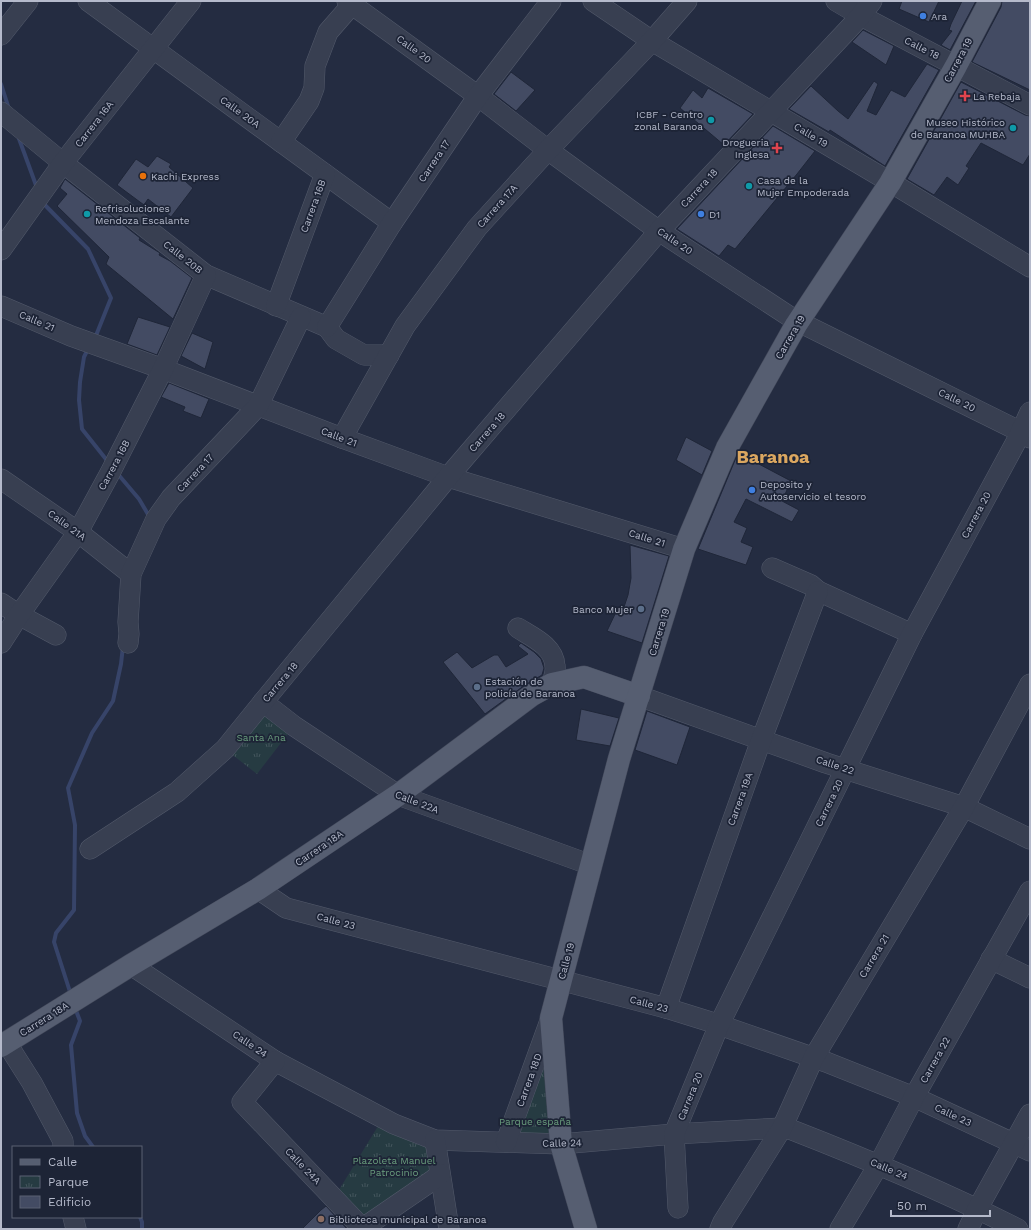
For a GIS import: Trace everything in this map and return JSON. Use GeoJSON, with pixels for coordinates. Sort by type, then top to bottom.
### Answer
{"type":"FeatureCollection","features":[{"type":"Feature","properties":{"kind":"main road","name":"Carrera 19"},"geometry":{"type":"LineString","coordinates":[[639,696],[684,549],[727,448],[798,322],[890,183],[956,66],[990,1]]}},
{"type":"Feature","properties":{"kind":"main road","name":"Carrera 18A"},"geometry":{"type":"LineString","coordinates":[[5,1044],[131,965],[258,889],[398,795],[532,695],[552,684],[584,677],[639,696]]}},
{"type":"Feature","properties":{"kind":"main road","name":"Calle 19"},"geometry":{"type":"LineString","coordinates":[[586,1229],[561,1144],[551,1018],[619,759],[639,696]]}},
{"type":"Feature","properties":{"kind":"street"},"geometry":{"type":"LineString","coordinates":[[1,35],[28,1]]}},
{"type":"Feature","properties":{"kind":"street","name":"Calle 20A"},"geometry":{"type":"LineString","coordinates":[[88,1],[392,223]]}},
{"type":"Feature","properties":{"kind":"street","name":"Carrera 16A"},"geometry":{"type":"LineString","coordinates":[[1,250],[63,163],[191,1]]}},
{"type":"Feature","properties":{"kind":"street","name":"Carrera 17"},"geometry":{"type":"LineString","coordinates":[[326,327],[392,223],[478,96],[551,1]]}},
{"type":"Feature","properties":{"kind":"street","name":"Calle 19"},"geometry":{"type":"LineString","coordinates":[[592,1],[652,41],[1030,267]]}},
{"type":"Feature","properties":{"kind":"street","name":"Carrera 17A"},"geometry":{"type":"LineString","coordinates":[[342,438],[406,326],[477,228],[548,150],[652,41],[687,1]]}},
{"type":"Feature","properties":{"kind":"street","name":"Calle 18"},"geometry":{"type":"LineString","coordinates":[[836,1],[866,9],[956,66],[1030,105]]}},
{"type":"Feature","properties":{"kind":"street"},"geometry":{"type":"LineString","coordinates":[[280,142],[309,101],[314,88],[315,66],[328,32],[351,2]]}},
{"type":"Feature","properties":{"kind":"street","name":"Calle 20"},"geometry":{"type":"LineString","coordinates":[[351,2],[548,150],[659,231],[798,322],[1025,435]]}},
{"type":"Feature","properties":{"kind":"street","name":"Carrera 18"},"geometry":{"type":"LineString","coordinates":[[90,849],[177,792],[225,749],[448,477],[659,231],[866,9]]}},
{"type":"Feature","properties":{"kind":"street","name":"Calle 20B"},"geometry":{"type":"LineString","coordinates":[[1,112],[63,163],[206,275],[326,327],[336,339],[364,355],[389,355]]}},
{"type":"Feature","properties":{"kind":"street","name":"Carrera 16B"},"geometry":{"type":"LineString","coordinates":[[276,306],[325,174]]}},
{"type":"Feature","properties":{"kind":"street","name":"Carrera 16B"},"geometry":{"type":"LineString","coordinates":[[1,643],[78,532],[163,370],[206,275]]}},
{"type":"Feature","properties":{"kind":"street","name":"Calle 21"},"geometry":{"type":"LineString","coordinates":[[1,306],[70,336],[448,477],[684,549]]}},
{"type":"Feature","properties":{"kind":"street","name":"Carrera 17"},"geometry":{"type":"LineString","coordinates":[[128,643],[131,574],[156,519],[171,498],[258,406],[301,317]]}},
{"type":"Feature","properties":{"kind":"street","name":"Carrera 20"},"geometry":{"type":"LineString","coordinates":[[678,1208],[674,1134],[719,1025],[912,634],[1025,435],[1030,412]]}},
{"type":"Feature","properties":{"kind":"street","name":"Calle 21A"},"geometry":{"type":"LineString","coordinates":[[1,479],[78,532],[131,574]]}},
{"type":"Feature","properties":{"kind":"street"},"geometry":{"type":"LineString","coordinates":[[772,568],[811,585],[818,591],[912,634]]}},
{"type":"Feature","properties":{"kind":"street","name":"Carrera 19A"},"geometry":{"type":"LineString","coordinates":[[666,1008],[762,739],[818,591]]}},
{"type":"Feature","properties":{"kind":"street"},"geometry":{"type":"LineString","coordinates":[[1,603],[19,615],[56,635]]}},
{"type":"Feature","properties":{"kind":"street"},"geometry":{"type":"LineString","coordinates":[[518,628],[546,645],[551,651],[556,666],[552,684]]}},
{"type":"Feature","properties":{"kind":"street","name":"Carrera 21"},"geometry":{"type":"LineString","coordinates":[[720,1229],[782,1128],[814,1057],[964,808],[1028,691]]}},
{"type":"Feature","properties":{"kind":"street","name":"Calle 22"},"geometry":{"type":"LineString","coordinates":[[639,696],[826,763],[846,768],[964,808],[1030,839]]}},
{"type":"Feature","properties":{"kind":"street","name":"Calle 22A"},"geometry":{"type":"LineString","coordinates":[[263,702],[294,726],[398,795],[591,865]]}},
{"type":"Feature","properties":{"kind":"street","name":"Calle 23"},"geometry":{"type":"LineString","coordinates":[[258,889],[286,908],[666,1008],[814,1057],[914,1097],[1022,1147]]}},
{"type":"Feature","properties":{"kind":"street","name":"Carrera 22"},"geometry":{"type":"LineString","coordinates":[[840,1229],[878,1164],[990,959],[1030,891]]}},
{"type":"Feature","properties":{"kind":"street"},"geometry":{"type":"LineString","coordinates":[[990,959],[1030,978]]}},
{"type":"Feature","properties":{"kind":"street","name":"Calle 24"},"geometry":{"type":"LineString","coordinates":[[131,965],[275,1061],[394,1124],[435,1140],[561,1144],[674,1134],[782,1128],[792,1130],[878,1164],[978,1208],[1018,1229]]}},
{"type":"Feature","properties":{"kind":"street","name":"Carrera 18D"},"geometry":{"type":"LineString","coordinates":[[506,1142],[551,1018]]}},
{"type":"Feature","properties":{"kind":"street"},"geometry":{"type":"LineString","coordinates":[[5,1044],[14,1053],[32,1083],[63,1142],[63,1146]]}},
{"type":"Feature","properties":{"kind":"street","name":"Calle 24A"},"geometry":{"type":"LineString","coordinates":[[275,1061],[242,1102],[363,1228]]}},
{"type":"Feature","properties":{"kind":"street"},"geometry":{"type":"LineString","coordinates":[[968,1229],[978,1208],[1022,1147],[1030,1114]]}},
{"type":"Feature","properties":{"kind":"street"},"geometry":{"type":"LineString","coordinates":[[435,1140],[449,1229]]}},
{"type":"Feature","properties":{"kind":"street"},"geometry":{"type":"LineString","coordinates":[[363,1228],[440,1174]]}},
{"type":"Feature","properties":{"kind":"street"},"geometry":{"type":"LineString","coordinates":[[73,1218],[76,1229]]}},
{"type":"Feature","properties":{"kind":"green space","name":"Santa Ana"},"geometry":{"type":"Polygon","coordinates":[[[263,702],[294,726],[257,774],[225,749],[263,702]]]}},
{"type":"Feature","properties":{"kind":"green space","name":"Parque españa"},"geometry":{"type":"Polygon","coordinates":[[[548,1031],[561,1144],[506,1142],[548,1031]]]}},
{"type":"Feature","properties":{"kind":"green space","name":"Plazoleta Manuel Patrocinio"},"geometry":{"type":"Polygon","coordinates":[[[383,1118],[422,1135],[440,1174],[363,1228],[334,1198],[383,1118]]]}},
{"type":"Feature","properties":{"kind":"building","name":"Ara"},"geometry":{"type":"Polygon","coordinates":[[[902,1],[939,1],[929,22],[899,9],[902,1]]]}},
{"type":"Feature","properties":{"kind":"building"},"geometry":{"type":"Polygon","coordinates":[[[962,1],[976,1],[950,50],[941,45],[952,31],[949,30],[951,24],[962,1]]]}},
{"type":"Feature","properties":{"kind":"building"},"geometry":{"type":"Polygon","coordinates":[[[1002,1],[1030,1],[1030,90],[972,62],[1001,7],[1002,1]]]}},
{"type":"Feature","properties":{"kind":"building"},"geometry":{"type":"Polygon","coordinates":[[[863,30],[894,46],[886,65],[852,42],[863,30]]]}},
{"type":"Feature","properties":{"kind":"building"},"geometry":{"type":"Polygon","coordinates":[[[927,64],[939,70],[885,166],[830,130],[829,132],[789,109],[811,86],[848,119],[874,81],[878,84],[867,111],[876,115],[891,90],[905,97],[927,64]]]}},
{"type":"Feature","properties":{"kind":"building"},"geometry":{"type":"Polygon","coordinates":[[[511,72],[535,90],[516,111],[494,94],[511,72]]]}},
{"type":"Feature","properties":{"kind":"building"},"geometry":{"type":"Polygon","coordinates":[[[961,82],[1025,115],[1030,116],[1030,154],[1023,165],[981,143],[966,166],[969,168],[958,185],[947,177],[934,195],[907,179],[961,82]]]}},
{"type":"Feature","properties":{"kind":"building","name":"ICBF - Centro zonal Baranoa"},"geometry":{"type":"Polygon","coordinates":[[[708,88],[753,114],[724,145],[680,108],[693,90],[702,98],[708,88]]]}},
{"type":"Feature","properties":{"kind":"building"},"geometry":{"type":"Polygon","coordinates":[[[773,126],[815,151],[735,249],[728,245],[719,256],[677,229],[773,126]]]}},
{"type":"Feature","properties":{"kind":"building"},"geometry":{"type":"Polygon","coordinates":[[[157,156],[171,164],[169,167],[193,188],[171,217],[148,199],[144,205],[117,185],[136,159],[148,167],[157,156]]]}},
{"type":"Feature","properties":{"kind":"building"},"geometry":{"type":"Polygon","coordinates":[[[65,179],[140,238],[139,240],[160,253],[159,255],[170,261],[192,278],[173,319],[106,264],[109,257],[57,206],[67,194],[60,188],[65,179]]]}},
{"type":"Feature","properties":{"kind":"building"},"geometry":{"type":"Polygon","coordinates":[[[138,317],[170,327],[157,355],[127,344],[138,317]]]}},
{"type":"Feature","properties":{"kind":"building"},"geometry":{"type":"Polygon","coordinates":[[[192,333],[213,342],[205,369],[181,356],[192,333]]]}},
{"type":"Feature","properties":{"kind":"building"},"geometry":{"type":"Polygon","coordinates":[[[169,383],[209,399],[201,418],[183,411],[185,407],[161,397],[169,383]]]}},
{"type":"Feature","properties":{"kind":"building"},"geometry":{"type":"Polygon","coordinates":[[[686,437],[712,451],[702,475],[676,460],[686,437]]]}},
{"type":"Feature","properties":{"kind":"building"},"geometry":{"type":"Polygon","coordinates":[[[738,453],[791,481],[782,501],[799,510],[792,522],[746,499],[734,522],[747,528],[741,542],[753,547],[746,565],[698,549],[738,453]]]}},
{"type":"Feature","properties":{"kind":"building"},"geometry":{"type":"Polygon","coordinates":[[[630,545],[669,556],[642,643],[607,631],[616,612],[622,613],[628,595],[631,578],[630,545]]]}},
{"type":"Feature","properties":{"kind":"building"},"geometry":{"type":"Polygon","coordinates":[[[521,643],[541,659],[544,668],[542,675],[525,685],[485,714],[443,662],[457,652],[472,668],[494,655],[498,655],[506,667],[528,654],[518,646],[521,643]]]}},
{"type":"Feature","properties":{"kind":"building"},"geometry":{"type":"Polygon","coordinates":[[[581,709],[619,718],[610,746],[576,740],[581,709]]]}},
{"type":"Feature","properties":{"kind":"building"},"geometry":{"type":"Polygon","coordinates":[[[647,711],[690,727],[677,765],[635,750],[647,711]]]}},
{"type":"Feature","properties":{"kind":"building","name":"Biblioteca municipal de Baranoa"},"geometry":{"type":"Polygon","coordinates":[[[326,1206],[347,1229],[302,1229],[321,1210],[326,1206]]]}},
{"type":"Feature","properties":{"kind":"waterway"},"geometry":{"type":"LineString","coordinates":[[1,84],[9,109]]}},
{"type":"Feature","properties":{"kind":"waterway"},"geometry":{"type":"LineString","coordinates":[[18,136],[37,188]]}},
{"type":"Feature","properties":{"kind":"waterway"},"geometry":{"type":"LineString","coordinates":[[42,202],[88,249],[111,298],[95,338]]}},
{"type":"Feature","properties":{"kind":"waterway"},"geometry":{"type":"LineString","coordinates":[[89,347],[84,357],[80,382],[79,400],[82,429],[109,463]]}},
{"type":"Feature","properties":{"kind":"waterway"},"geometry":{"type":"LineString","coordinates":[[117,473],[139,499],[149,517]]}},
{"type":"Feature","properties":{"kind":"waterway"},"geometry":{"type":"LineString","coordinates":[[71,995],[54,942],[56,933],[74,910],[75,825],[68,788],[92,733],[113,701],[121,664],[123,646]]}},
{"type":"Feature","properties":{"kind":"waterway"},"geometry":{"type":"LineString","coordinates":[[75,1008],[80,1021],[71,1045],[77,1113],[85,1136],[92,1146]]}},
{"type":"Feature","properties":{"kind":"waterway"},"geometry":{"type":"LineString","coordinates":[[140,1218],[142,1229]]}},
{"type":"Feature","properties":{"kind":"place","name":"Ara"},"geometry":{"type":"Point","coordinates":[923,16]}},
{"type":"Feature","properties":{"kind":"place","name":"La Rebaja"},"geometry":{"type":"Point","coordinates":[965,96]}},
{"type":"Feature","properties":{"kind":"place","name":"ICBF - Centro zonal Baranoa"},"geometry":{"type":"Point","coordinates":[711,120]}},
{"type":"Feature","properties":{"kind":"place","name":"Museo Histórico de Baranoa MUHBA"},"geometry":{"type":"Point","coordinates":[1013,128]}},
{"type":"Feature","properties":{"kind":"place","name":"Drogueria Inglesa"},"geometry":{"type":"Point","coordinates":[777,148]}},
{"type":"Feature","properties":{"kind":"place","name":"Kachi Express"},"geometry":{"type":"Point","coordinates":[143,176]}},
{"type":"Feature","properties":{"kind":"place","name":"Casa de la Mujer Empoderada"},"geometry":{"type":"Point","coordinates":[749,186]}},
{"type":"Feature","properties":{"kind":"place","name":"Refrisoluciones Mendoza Escalante"},"geometry":{"type":"Point","coordinates":[87,214]}},
{"type":"Feature","properties":{"kind":"place","name":"D1"},"geometry":{"type":"Point","coordinates":[701,214]}},
{"type":"Feature","properties":{"kind":"place","name":"Deposito y Autoservicio el tesoro"},"geometry":{"type":"Point","coordinates":[752,490]}},
{"type":"Feature","properties":{"kind":"place","name":"Banco Mujer"},"geometry":{"type":"Point","coordinates":[641,609]}},
{"type":"Feature","properties":{"kind":"place","name":"Estación de policía de Baranoa"},"geometry":{"type":"Point","coordinates":[477,687]}},
{"type":"Feature","properties":{"kind":"place","name":"Biblioteca municipal de Baranoa"},"geometry":{"type":"Point","coordinates":[321,1219]}},
{"type":"Feature","properties":{"kind":"district","name":"Baranoa"},"geometry":{"type":"Point","coordinates":[773,456]}}]}
